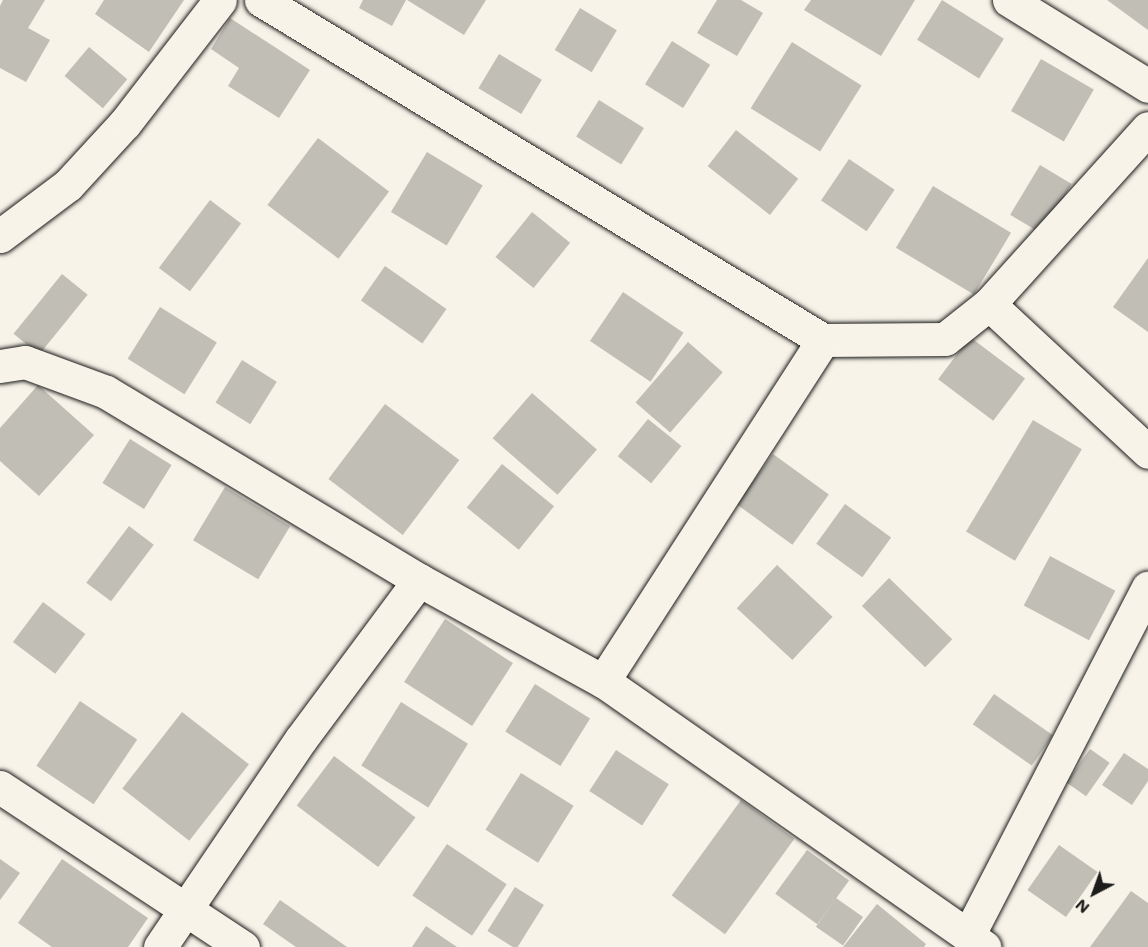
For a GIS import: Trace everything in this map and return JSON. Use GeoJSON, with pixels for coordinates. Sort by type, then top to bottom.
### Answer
{"type":"FeatureCollection","features":[{"type":"Feature","properties":{"kind":"street"},"geometry":{"type":"LineString","coordinates":[[0,236],[68,185],[109,141],[220,0]]}},
{"type":"Feature","properties":{"kind":"street"},"geometry":{"type":"LineString","coordinates":[[261,0],[823,340],[945,339],[989,304],[1148,128]]}},
{"type":"Feature","properties":{"kind":"street"},"geometry":{"type":"LineString","coordinates":[[1009,0],[1148,86]]}},
{"type":"Feature","properties":{"kind":"street"},"geometry":{"type":"LineString","coordinates":[[989,304],[1148,452]]}},
{"type":"Feature","properties":{"kind":"street"},"geometry":{"type":"LineString","coordinates":[[603,681],[823,340]]}},
{"type":"Feature","properties":{"kind":"street"},"geometry":{"type":"LineString","coordinates":[[0,341],[13,364],[106,392],[419,580],[603,681],[976,941],[1148,588]]}},
{"type":"Feature","properties":{"kind":"street"},"geometry":{"type":"LineString","coordinates":[[160,947],[300,739],[419,580]]}},
{"type":"Feature","properties":{"kind":"street"},"geometry":{"type":"LineString","coordinates":[[0,787],[243,947]]}},
{"type":"Feature","properties":{"kind":"building"},"geometry":{"type":"Polygon","coordinates":[[[3,0],[45,0],[28,28],[50,40],[26,82],[0,68],[0,6],[3,0]]]}},
{"type":"Feature","properties":{"kind":"building"},"geometry":{"type":"Polygon","coordinates":[[[104,0],[184,0],[149,52],[95,14],[104,0]]]}},
{"type":"Feature","properties":{"kind":"building"},"geometry":{"type":"Polygon","coordinates":[[[363,0],[406,0],[392,26],[359,8],[363,0]]]}},
{"type":"Feature","properties":{"kind":"building"},"geometry":{"type":"Polygon","coordinates":[[[407,0],[486,0],[464,35],[407,0]]]}},
{"type":"Feature","properties":{"kind":"building"},"geometry":{"type":"Polygon","coordinates":[[[717,0],[741,0],[763,13],[737,56],[697,33],[717,0]]]}},
{"type":"Feature","properties":{"kind":"building"},"geometry":{"type":"Polygon","coordinates":[[[811,0],[915,0],[881,56],[804,10],[811,0]]]}},
{"type":"Feature","properties":{"kind":"building"},"geometry":{"type":"Polygon","coordinates":[[[942,0],[1004,39],[979,79],[917,40],[942,0]]]}},
{"type":"Feature","properties":{"kind":"building"},"geometry":{"type":"Polygon","coordinates":[[[1107,0],[1148,0],[1148,30],[1107,0]]]}},
{"type":"Feature","properties":{"kind":"building"},"geometry":{"type":"Polygon","coordinates":[[[580,8],[617,30],[592,72],[555,50],[580,8]]]}},
{"type":"Feature","properties":{"kind":"building"},"geometry":{"type":"Polygon","coordinates":[[[230,18],[310,70],[279,118],[228,86],[239,68],[211,49],[230,18]]]}},
{"type":"Feature","properties":{"kind":"building"},"geometry":{"type":"Polygon","coordinates":[[[672,41],[710,65],[683,108],[645,84],[672,41]]]}},
{"type":"Feature","properties":{"kind":"building"},"geometry":{"type":"Polygon","coordinates":[[[792,42],[862,85],[820,152],[751,108],[792,42]]]}},
{"type":"Feature","properties":{"kind":"building"},"geometry":{"type":"Polygon","coordinates":[[[89,47],[127,79],[103,108],[65,76],[89,47]]]}},
{"type":"Feature","properties":{"kind":"building"},"geometry":{"type":"Polygon","coordinates":[[[499,54],[542,80],[521,114],[478,88],[499,54]]]}},
{"type":"Feature","properties":{"kind":"building"},"geometry":{"type":"Polygon","coordinates":[[[1041,59],[1094,90],[1064,141],[1011,111],[1041,59]]]}},
{"type":"Feature","properties":{"kind":"building"},"geometry":{"type":"Polygon","coordinates":[[[599,100],[644,128],[621,165],[576,136],[599,100]]]}},
{"type":"Feature","properties":{"kind":"building"},"geometry":{"type":"Polygon","coordinates":[[[736,130],[798,179],[770,215],[708,166],[736,130]]]}},
{"type":"Feature","properties":{"kind":"building"},"geometry":{"type":"Polygon","coordinates":[[[318,138],[389,192],[339,259],[267,205],[318,138]]]}},
{"type":"Feature","properties":{"kind":"building"},"geometry":{"type":"Polygon","coordinates":[[[427,152],[483,185],[447,245],[391,212],[427,152]]]}},
{"type":"Feature","properties":{"kind":"building"},"geometry":{"type":"Polygon","coordinates":[[[849,159],[895,190],[867,231],[821,200],[849,159]]]}},
{"type":"Feature","properties":{"kind":"building"},"geometry":{"type":"Polygon","coordinates":[[[1040,165],[1072,184],[1042,234],[1010,215],[1040,165]]]}},
{"type":"Feature","properties":{"kind":"building"},"geometry":{"type":"Polygon","coordinates":[[[933,186],[1011,233],[974,295],[896,248],[933,186]]]}},
{"type":"Feature","properties":{"kind":"building"},"geometry":{"type":"Polygon","coordinates":[[[210,200],[241,223],[190,291],[159,268],[210,200]]]}},
{"type":"Feature","properties":{"kind":"building"},"geometry":{"type":"Polygon","coordinates":[[[532,212],[570,243],[534,288],[495,257],[532,212]]]}},
{"type":"Feature","properties":{"kind":"building"},"geometry":{"type":"Polygon","coordinates":[[[1148,258],[1148,332],[1113,307],[1148,258]]]}},
{"type":"Feature","properties":{"kind":"building"},"geometry":{"type":"Polygon","coordinates":[[[385,266],[446,309],[422,343],[361,300],[385,266]]]}},
{"type":"Feature","properties":{"kind":"building"},"geometry":{"type":"Polygon","coordinates":[[[62,274],[88,295],[39,355],[14,334],[62,274]]]}},
{"type":"Feature","properties":{"kind":"building"},"geometry":{"type":"Polygon","coordinates":[[[623,292],[684,333],[651,382],[590,341],[623,292]]]}},
{"type":"Feature","properties":{"kind":"building"},"geometry":{"type":"Polygon","coordinates":[[[160,307],[217,343],[184,394],[128,359],[160,307]]]}},
{"type":"Feature","properties":{"kind":"building"},"geometry":{"type":"Polygon","coordinates":[[[970,337],[1025,379],[993,421],[938,379],[970,337]]]}},
{"type":"Feature","properties":{"kind":"building"},"geometry":{"type":"Polygon","coordinates":[[[688,342],[723,372],[670,433],[636,402],[688,342]]]}},
{"type":"Feature","properties":{"kind":"building"},"geometry":{"type":"Polygon","coordinates":[[[242,360],[277,382],[250,424],[216,402],[242,360]]]}},
{"type":"Feature","properties":{"kind":"building"},"geometry":{"type":"Polygon","coordinates":[[[38,385],[94,435],[39,496],[0,461],[0,428],[38,385]]]}},
{"type":"Feature","properties":{"kind":"building"},"geometry":{"type":"Polygon","coordinates":[[[532,393],[597,449],[558,495],[493,438],[532,393]]]}},
{"type":"Feature","properties":{"kind":"building"},"geometry":{"type":"Polygon","coordinates":[[[385,404],[459,460],[403,535],[328,479],[385,404]]]}},
{"type":"Feature","properties":{"kind":"building"},"geometry":{"type":"Polygon","coordinates":[[[648,419],[681,446],[651,483],[618,456],[648,419]]]}},
{"type":"Feature","properties":{"kind":"building"},"geometry":{"type":"Polygon","coordinates":[[[1033,420],[1082,449],[1015,561],[966,531],[1033,420]]]}},
{"type":"Feature","properties":{"kind":"building"},"geometry":{"type":"Polygon","coordinates":[[[130,439],[172,465],[144,509],[102,483],[130,439]]]}},
{"type":"Feature","properties":{"kind":"building"},"geometry":{"type":"Polygon","coordinates":[[[773,454],[829,495],[792,545],[737,504],[773,454]]]}},
{"type":"Feature","properties":{"kind":"building"},"geometry":{"type":"Polygon","coordinates":[[[502,464],[554,506],[519,550],[467,508],[502,464]]]}},
{"type":"Feature","properties":{"kind":"building"},"geometry":{"type":"Polygon","coordinates":[[[225,487],[290,526],[258,579],[193,540],[225,487]]]}},
{"type":"Feature","properties":{"kind":"building"},"geometry":{"type":"Polygon","coordinates":[[[845,504],[891,538],[862,577],[816,544],[845,504]]]}},
{"type":"Feature","properties":{"kind":"building"},"geometry":{"type":"Polygon","coordinates":[[[129,526],[154,545],[111,601],[86,583],[129,526]]]}},
{"type":"Feature","properties":{"kind":"building"},"geometry":{"type":"Polygon","coordinates":[[[1050,556],[1115,591],[1089,640],[1024,605],[1050,556]]]}},
{"type":"Feature","properties":{"kind":"building"},"geometry":{"type":"Polygon","coordinates":[[[777,565],[833,617],[792,660],[737,608],[777,565]]]}},
{"type":"Feature","properties":{"kind":"building"},"geometry":{"type":"Polygon","coordinates":[[[889,578],[952,639],[925,667],[862,606],[889,578]]]}},
{"type":"Feature","properties":{"kind":"building"},"geometry":{"type":"Polygon","coordinates":[[[43,602],[85,634],[55,674],[13,642],[43,602]]]}},
{"type":"Feature","properties":{"kind":"building"},"geometry":{"type":"Polygon","coordinates":[[[445,619],[513,663],[472,726],[404,682],[445,619]]]}},
{"type":"Feature","properties":{"kind":"building"},"geometry":{"type":"Polygon","coordinates":[[[535,684],[590,718],[560,766],[505,731],[535,684]]]}},
{"type":"Feature","properties":{"kind":"building"},"geometry":{"type":"Polygon","coordinates":[[[994,694],[1053,735],[1032,766],[973,724],[994,694]]]}},
{"type":"Feature","properties":{"kind":"building"},"geometry":{"type":"Polygon","coordinates":[[[80,701],[137,740],[94,804],[36,766],[80,701]]]}},
{"type":"Feature","properties":{"kind":"building"},"geometry":{"type":"Polygon","coordinates":[[[401,702],[468,744],[428,807],[361,766],[401,702]]]}},
{"type":"Feature","properties":{"kind":"building"},"geometry":{"type":"Polygon","coordinates":[[[182,712],[249,764],[189,841],[122,788],[182,712]]]}},
{"type":"Feature","properties":{"kind":"building"},"geometry":{"type":"Polygon","coordinates":[[[1090,749],[1110,763],[1086,796],[1066,783],[1090,749]]]}},
{"type":"Feature","properties":{"kind":"building"},"geometry":{"type":"Polygon","coordinates":[[[616,750],[669,784],[642,825],[589,791],[616,750]]]}},
{"type":"Feature","properties":{"kind":"building"},"geometry":{"type":"Polygon","coordinates":[[[1124,753],[1148,769],[1148,781],[1132,805],[1102,785],[1124,753]]]}},
{"type":"Feature","properties":{"kind":"building"},"geometry":{"type":"Polygon","coordinates":[[[334,756],[415,817],[378,867],[297,806],[334,756]]]}},
{"type":"Feature","properties":{"kind":"building"},"geometry":{"type":"Polygon","coordinates":[[[521,773],[574,806],[538,863],[485,830],[521,773]]]}},
{"type":"Feature","properties":{"kind":"building"},"geometry":{"type":"Polygon","coordinates":[[[741,800],[794,839],[725,934],[672,895],[741,800]]]}},
{"type":"Feature","properties":{"kind":"building"},"geometry":{"type":"Polygon","coordinates":[[[447,844],[507,884],[472,936],[412,895],[447,844]]]}},
{"type":"Feature","properties":{"kind":"building"},"geometry":{"type":"Polygon","coordinates":[[[1059,845],[1098,872],[1066,917],[1027,890],[1059,845]]]}},
{"type":"Feature","properties":{"kind":"building"},"geometry":{"type":"Polygon","coordinates":[[[807,850],[849,881],[817,924],[775,894],[807,850]]]}},
{"type":"Feature","properties":{"kind":"building"},"geometry":{"type":"Polygon","coordinates":[[[0,859],[20,873],[0,900],[0,859]]]}},
{"type":"Feature","properties":{"kind":"building"},"geometry":{"type":"Polygon","coordinates":[[[62,859],[148,918],[128,947],[52,947],[18,923],[62,859]]]}},
{"type":"Feature","properties":{"kind":"building"},"geometry":{"type":"Polygon","coordinates":[[[515,887],[544,905],[518,947],[513,947],[487,931],[515,887]]]}},
{"type":"Feature","properties":{"kind":"building"},"geometry":{"type":"Polygon","coordinates":[[[1131,891],[1148,903],[1148,947],[1090,947],[1131,891]]]}},
{"type":"Feature","properties":{"kind":"building"},"geometry":{"type":"Polygon","coordinates":[[[836,898],[863,917],[843,946],[816,927],[836,898]]]}},
{"type":"Feature","properties":{"kind":"building"},"geometry":{"type":"Polygon","coordinates":[[[280,900],[347,947],[296,947],[263,924],[280,900]]]}},
{"type":"Feature","properties":{"kind":"building"},"geometry":{"type":"Polygon","coordinates":[[[877,904],[926,944],[924,947],[843,947],[877,904]]]}},
{"type":"Feature","properties":{"kind":"building"},"geometry":{"type":"Polygon","coordinates":[[[426,926],[457,947],[412,947],[426,926]]]}}]}
